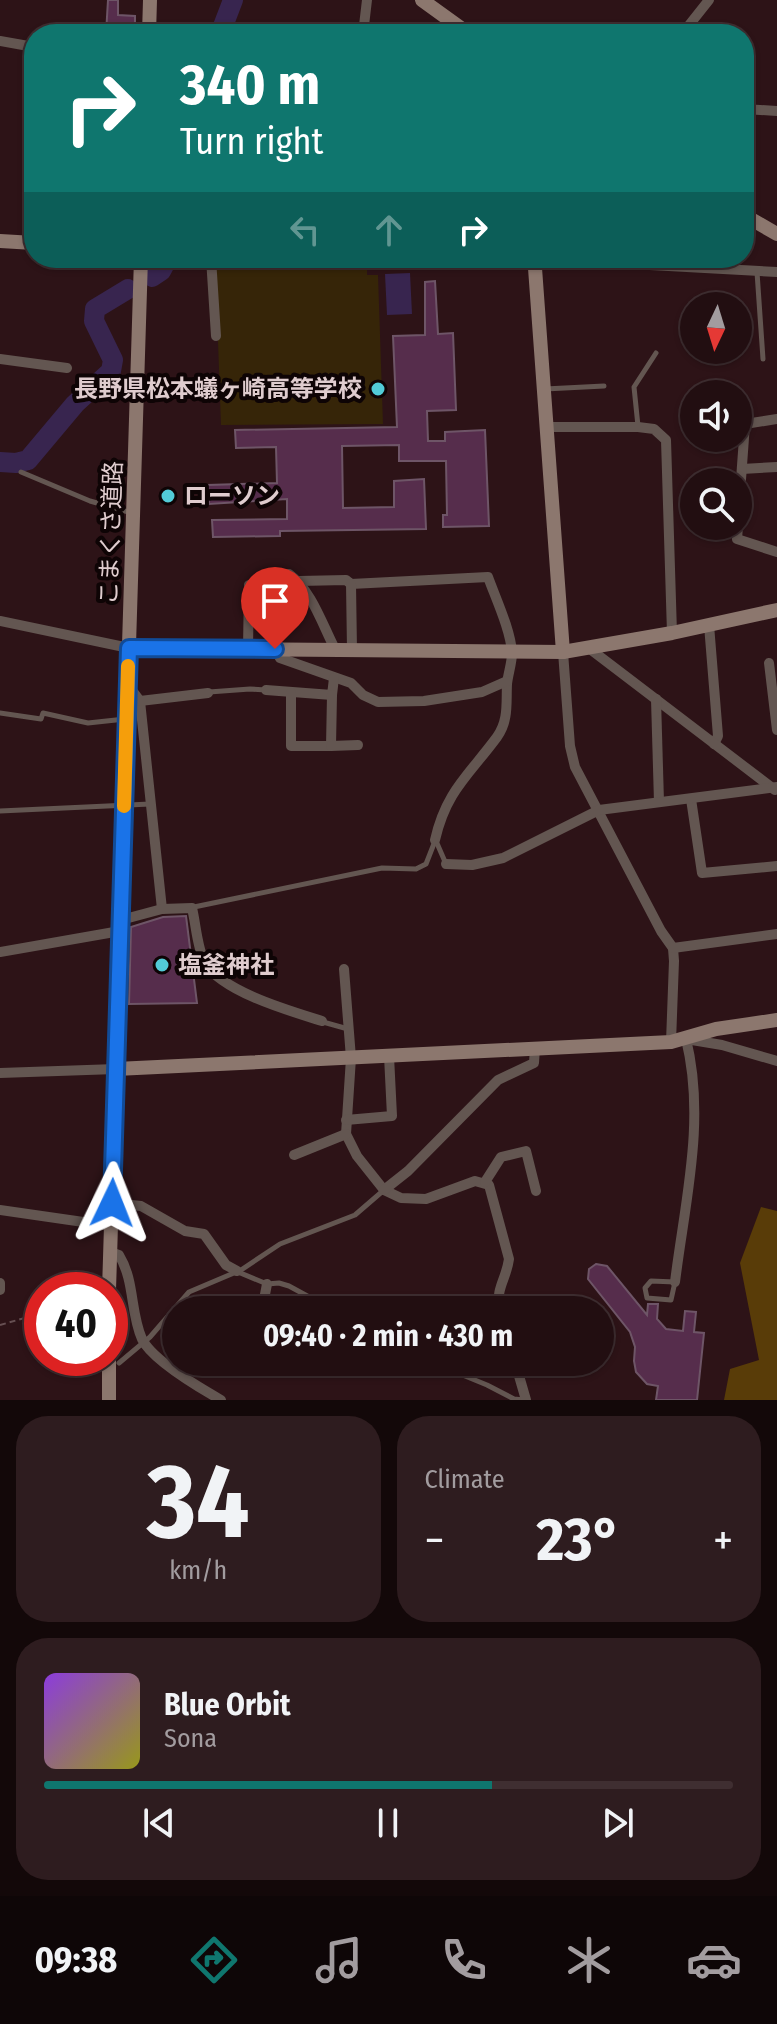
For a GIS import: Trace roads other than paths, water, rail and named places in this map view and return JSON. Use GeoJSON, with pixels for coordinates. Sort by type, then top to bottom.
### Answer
{"type":"FeatureCollection","features":[{"type":"Feature","properties":{"kind":"street"},"geometry":{"type":"LineString","coordinates":[[149,24],[150,0]]}},
{"type":"Feature","properties":{"kind":"street"},"geometry":{"type":"LineString","coordinates":[[364,24],[367,0]]}},
{"type":"Feature","properties":{"kind":"street"},"geometry":{"type":"LineString","coordinates":[[422,0],[455,24]]}},
{"type":"Feature","properties":{"kind":"street"},"geometry":{"type":"LineString","coordinates":[[690,24],[709,0]]}},
{"type":"Feature","properties":{"kind":"street"},"geometry":{"type":"LineString","coordinates":[[0,41],[24,45]]}},
{"type":"Feature","properties":{"kind":"street"},"geometry":{"type":"LineString","coordinates":[[754,110],[777,111]]}},
{"type":"Feature","properties":{"kind":"street"},"geometry":{"type":"LineString","coordinates":[[754,221],[777,234]]}},
{"type":"Feature","properties":{"kind":"street"},"geometry":{"type":"LineString","coordinates":[[0,241],[24,242]]}},
{"type":"Feature","properties":{"kind":"street","name":"こまくさ道路"},"geometry":{"type":"LineString","coordinates":[[109,1272],[141,268]]}},
{"type":"Feature","properties":{"kind":"street"},"geometry":{"type":"LineString","coordinates":[[212,268],[216,336]]}},
{"type":"Feature","properties":{"kind":"street"},"geometry":{"type":"LineString","coordinates":[[535,268],[570,746],[575,767],[661,931],[673,948],[678,1041],[691,1060],[696,1135],[675,1282]]}},
{"type":"Feature","properties":{"kind":"street"},"geometry":{"type":"LineString","coordinates":[[705,268],[777,272]]}},
{"type":"Feature","properties":{"kind":"street"},"geometry":{"type":"LineString","coordinates":[[0,359],[67,368]]}},
{"type":"Feature","properties":{"kind":"street"},"geometry":{"type":"LineString","coordinates":[[742,468],[745,424],[777,419]]}},
{"type":"Feature","properties":{"kind":"street"},"geometry":{"type":"LineString","coordinates":[[546,427],[638,427],[654,429],[666,440],[672,633]]}},
{"type":"Feature","properties":{"kind":"street"},"geometry":{"type":"LineString","coordinates":[[752,468],[777,467]]}},
{"type":"Feature","properties":{"kind":"street"},"geometry":{"type":"LineString","coordinates":[[740,540],[777,552]]}},
{"type":"Feature","properties":{"kind":"street"},"geometry":{"type":"LineString","coordinates":[[248,648],[249,585],[289,574],[299,581],[335,649]]}},
{"type":"Feature","properties":{"kind":"street"},"geometry":{"type":"LineString","coordinates":[[299,581],[346,580],[351,584],[488,577],[512,653],[507,681],[507,713],[504,725],[455,788],[441,815],[435,840]]}},
{"type":"Feature","properties":{"kind":"street"},"geometry":{"type":"LineString","coordinates":[[351,584],[352,650]]}},
{"type":"Feature","properties":{"kind":"street"},"geometry":{"type":"LineString","coordinates":[[0,621],[129,648],[512,653],[590,649],[777,610]]}},
{"type":"Feature","properties":{"kind":"street"},"geometry":{"type":"LineString","coordinates":[[709,625],[718,736],[714,744]]}},
{"type":"Feature","properties":{"kind":"street"},"geometry":{"type":"LineString","coordinates":[[275,649],[280,658],[351,683],[363,695],[378,702],[424,701],[482,692],[507,681]]}},
{"type":"Feature","properties":{"kind":"street"},"geometry":{"type":"LineString","coordinates":[[590,649],[776,789]]}},
{"type":"Feature","properties":{"kind":"street"},"geometry":{"type":"LineString","coordinates":[[769,663],[777,730]]}},
{"type":"Feature","properties":{"kind":"street"},"geometry":{"type":"LineString","coordinates":[[331,746],[334,678]]}},
{"type":"Feature","properties":{"kind":"street"},"geometry":{"type":"LineString","coordinates":[[128,685],[140,701],[162,909]]}},
{"type":"Feature","properties":{"kind":"street"},"geometry":{"type":"LineString","coordinates":[[266,690],[332,695]]}},
{"type":"Feature","properties":{"kind":"street"},"geometry":{"type":"LineString","coordinates":[[140,701],[208,693]]}},
{"type":"Feature","properties":{"kind":"street"},"geometry":{"type":"LineString","coordinates":[[291,693],[291,746],[358,745]]}},
{"type":"Feature","properties":{"kind":"street"},"geometry":{"type":"LineString","coordinates":[[656,699],[659,802]]}},
{"type":"Feature","properties":{"kind":"street"},"geometry":{"type":"LineString","coordinates":[[446,864],[472,865],[503,858],[599,810],[776,789]]}},
{"type":"Feature","properties":{"kind":"street"},"geometry":{"type":"LineString","coordinates":[[691,799],[702,873],[777,866]]}},
{"type":"Feature","properties":{"kind":"street"},"geometry":{"type":"LineString","coordinates":[[0,952],[120,926],[162,909],[192,908],[203,960],[219,978],[287,1010],[322,1021]]}},
{"type":"Feature","properties":{"kind":"street"},"geometry":{"type":"LineString","coordinates":[[673,948],[777,934]]}},
{"type":"Feature","properties":{"kind":"street"},"geometry":{"type":"LineString","coordinates":[[344,969],[351,1058],[346,1134],[357,1156],[384,1190],[401,1198],[426,1199],[475,1181],[489,1185],[509,1259],[498,1296]]}},
{"type":"Feature","properties":{"kind":"street"},"geometry":{"type":"LineString","coordinates":[[678,1041],[716,1029],[777,1020]]}},
{"type":"Feature","properties":{"kind":"street"},"geometry":{"type":"LineString","coordinates":[[0,1073],[678,1041],[722,1045],[777,1061]]}},
{"type":"Feature","properties":{"kind":"street"},"geometry":{"type":"LineString","coordinates":[[384,1190],[408,1171],[498,1080],[534,1063],[535,1047]]}},
{"type":"Feature","properties":{"kind":"street"},"geometry":{"type":"LineString","coordinates":[[346,1120],[392,1116],[389,1056]]}},
{"type":"Feature","properties":{"kind":"street"},"geometry":{"type":"LineString","coordinates":[[294,1155],[346,1134]]}},
{"type":"Feature","properties":{"kind":"street"},"geometry":{"type":"LineString","coordinates":[[485,1182],[501,1157],[526,1151],[536,1191]]}},
{"type":"Feature","properties":{"kind":"street"},"geometry":{"type":"LineString","coordinates":[[112,1203],[141,1206],[185,1231],[204,1234],[226,1265],[237,1271]]}},
{"type":"Feature","properties":{"kind":"street"},"geometry":{"type":"LineString","coordinates":[[0,1210],[111,1226]]}},
{"type":"Feature","properties":{"kind":"street"},"geometry":{"type":"LineString","coordinates":[[110,1252],[119,1255],[128,1269],[143,1342],[190,1382],[221,1400]]}},
{"type":"Feature","properties":{"kind":"street"},"geometry":{"type":"LineString","coordinates":[[0,1283],[0,1290]]}},
{"type":"Feature","properties":{"kind":"street"},"geometry":{"type":"LineString","coordinates":[[265,1296],[267,1284]]}},
{"type":"Feature","properties":{"kind":"street"},"geometry":{"type":"LineString","coordinates":[[109,1400],[112,1376]]}},
{"type":"Feature","properties":{"kind":"street"},"geometry":{"type":"LineString","coordinates":[[519,1376],[526,1400]]}},
{"type":"Feature","properties":{"kind":"lane"},"geometry":{"type":"LineString","coordinates":[[757,271],[763,359]]}},
{"type":"Feature","properties":{"kind":"lane"},"geometry":{"type":"LineString","coordinates":[[638,427],[634,387],[656,353]]}},
{"type":"Feature","properties":{"kind":"lane"},"geometry":{"type":"LineString","coordinates":[[544,389],[604,386]]}},
{"type":"Feature","properties":{"kind":"lane"},"geometry":{"type":"LineString","coordinates":[[21,472],[90,501],[133,513]]}},
{"type":"Feature","properties":{"kind":"lane"},"geometry":{"type":"LineString","coordinates":[[208,693],[266,690]]}},
{"type":"Feature","properties":{"kind":"lane"},"geometry":{"type":"LineString","coordinates":[[0,713],[41,719],[43,713],[88,723],[126,719]]}},
{"type":"Feature","properties":{"kind":"lane"},"geometry":{"type":"LineString","coordinates":[[0,811],[150,804]]}},
{"type":"Feature","properties":{"kind":"lane"},"geometry":{"type":"LineString","coordinates":[[435,840],[446,864]]}},
{"type":"Feature","properties":{"kind":"lane"},"geometry":{"type":"LineString","coordinates":[[192,908],[382,868],[416,869],[426,864],[435,840]]}},
{"type":"Feature","properties":{"kind":"lane"},"geometry":{"type":"LineString","coordinates":[[322,1021],[348,1029]]}},
{"type":"Feature","properties":{"kind":"lane"},"geometry":{"type":"LineString","coordinates":[[128,1351],[143,1342],[189,1292],[256,1262],[280,1244],[355,1215],[384,1190]]}},
{"type":"Feature","properties":{"kind":"lane"},"geometry":{"type":"LineString","coordinates":[[237,1271],[267,1284],[289,1286],[307,1296]]}},
{"type":"Feature","properties":{"kind":"lane"},"geometry":{"type":"LineString","coordinates":[[651,1281],[675,1282],[671,1300],[646,1296],[645,1288],[651,1281]]}},
{"type":"Feature","properties":{"kind":"lane"},"geometry":{"type":"LineString","coordinates":[[468,1376],[514,1399],[526,1400]]}},
{"type":"Feature","properties":{"kind":"waterway"},"geometry":{"type":"LineString","coordinates":[[224,24],[233,0]]}},
{"type":"Feature","properties":{"kind":"waterway"},"geometry":{"type":"LineString","coordinates":[[152,277],[163,268]]}},
{"type":"Feature","properties":{"kind":"waterway"},"geometry":{"type":"LineString","coordinates":[[0,462],[28,460],[75,404],[111,371],[113,360],[94,321],[95,309],[128,289]]}},
{"type":"Feature","properties":{"kind":"place","name":"長野県松本蟻ヶ崎高等学校"},"geometry":{"type":"Point","coordinates":[378,389]}},
{"type":"Feature","properties":{"kind":"place","name":"ローソン"},"geometry":{"type":"Point","coordinates":[168,496]}},
{"type":"Feature","properties":{"kind":"place","name":"塩釜神社"},"geometry":{"type":"Point","coordinates":[162,965]}}]}
